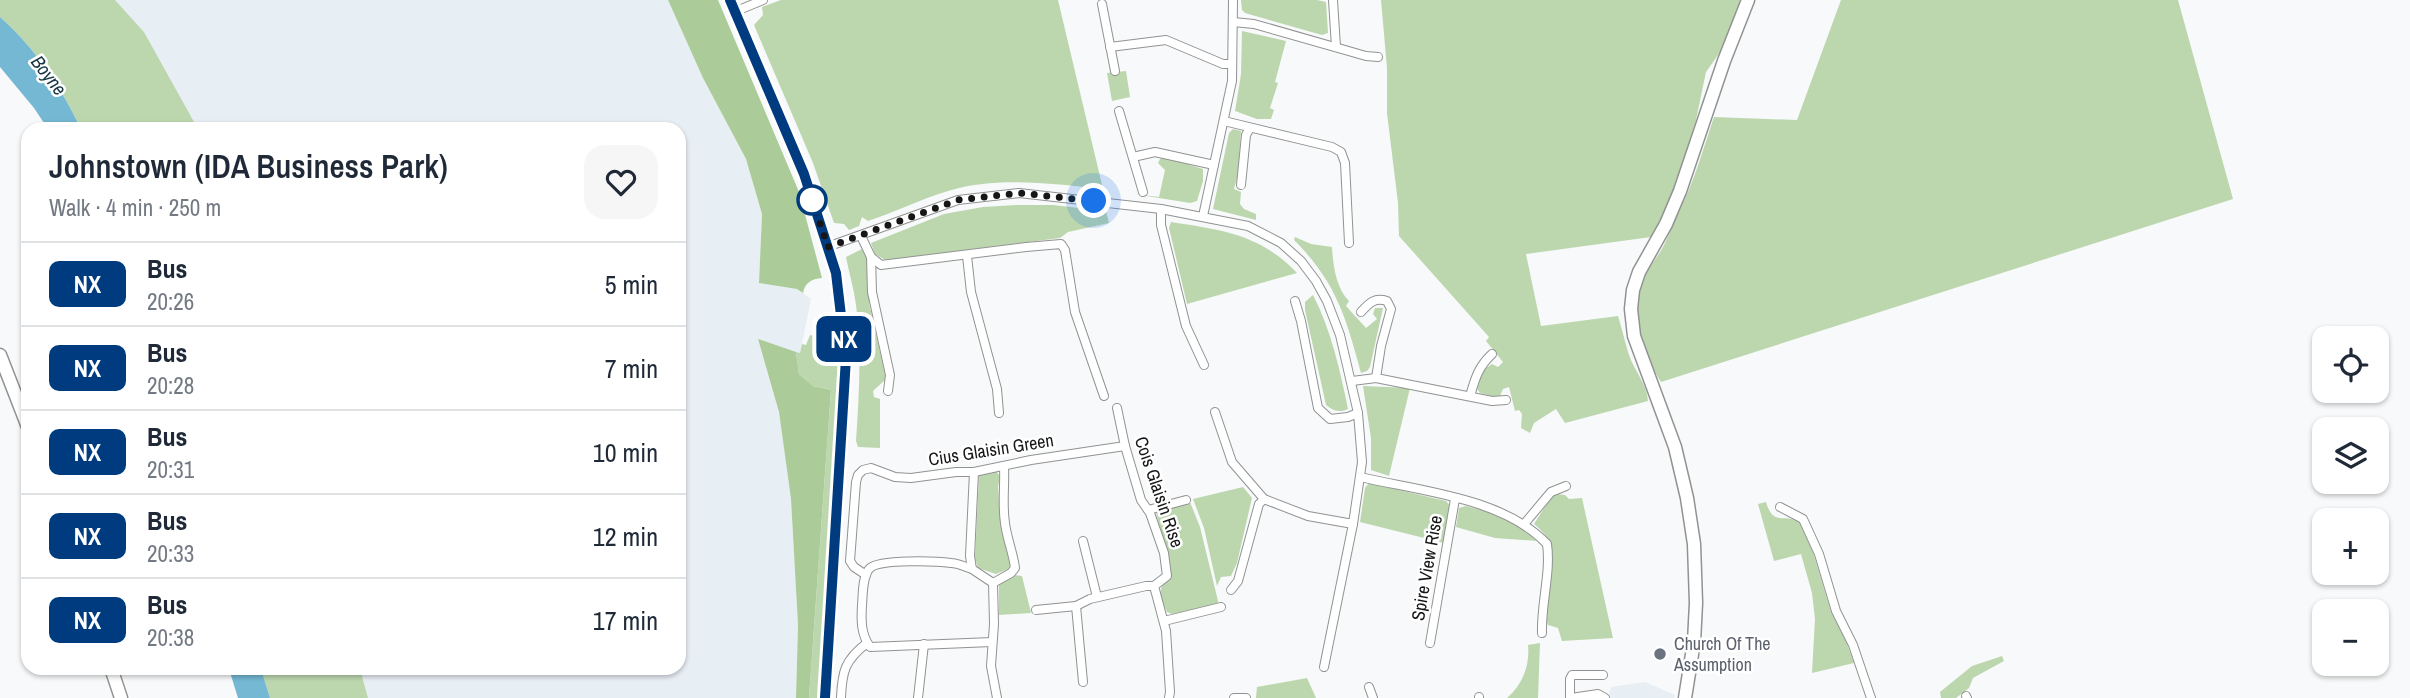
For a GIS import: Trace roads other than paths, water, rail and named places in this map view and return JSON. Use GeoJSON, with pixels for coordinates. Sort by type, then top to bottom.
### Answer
{"type":"FeatureCollection","features":[{"type":"Feature","properties":{"kind":"street"},"geometry":{"type":"LineString","coordinates":[[763,0],[732,6],[804,174],[828,247],[836,273],[846,358],[825,698]]}},
{"type":"Feature","properties":{"kind":"street"},"geometry":{"type":"LineString","coordinates":[[1203,216],[1232,82],[1233,0]]}},
{"type":"Feature","properties":{"kind":"street"},"geometry":{"type":"LineString","coordinates":[[1333,0],[1336,47]]}},
{"type":"Feature","properties":{"kind":"street"},"geometry":{"type":"LineString","coordinates":[[1685,698],[1694,642],[1694,544],[1675,447],[1637,347],[1630,309],[1639,272],[1663,230],[1680,191],[1724,61],[1748,0]]}},
{"type":"Feature","properties":{"kind":"street"},"geometry":{"type":"LineString","coordinates":[[1102,4],[1115,71]]}},
{"type":"Feature","properties":{"kind":"street"},"geometry":{"type":"LineString","coordinates":[[1233,22],[1254,24],[1366,56],[1378,57]]}},
{"type":"Feature","properties":{"kind":"street"},"geometry":{"type":"LineString","coordinates":[[1111,47],[1166,40],[1223,64],[1232,64]]}},
{"type":"Feature","properties":{"kind":"street"},"geometry":{"type":"LineString","coordinates":[[1119,111],[1143,192]]}},
{"type":"Feature","properties":{"kind":"street"},"geometry":{"type":"LineString","coordinates":[[1224,121],[1332,147],[1340,152],[1345,163],[1349,243]]}},
{"type":"Feature","properties":{"kind":"street"},"geometry":{"type":"LineString","coordinates":[[1241,185],[1246,135],[1250,128]]}},
{"type":"Feature","properties":{"kind":"street"},"geometry":{"type":"LineString","coordinates":[[1133,157],[1155,152],[1214,165]]}},
{"type":"Feature","properties":{"kind":"street"},"geometry":{"type":"LineString","coordinates":[[828,247],[958,200],[1019,193],[1203,216],[1256,228],[1281,243],[1301,261],[1327,300],[1340,335],[1361,429],[1360,477],[1353,524],[1325,667]]}},
{"type":"Feature","properties":{"kind":"street"},"geometry":{"type":"LineString","coordinates":[[1161,209],[1161,225],[1186,326],[1204,365]]}},
{"type":"Feature","properties":{"kind":"street"},"geometry":{"type":"LineString","coordinates":[[862,236],[872,257],[881,265],[1061,244],[1065,250],[1075,312],[1104,396]]}},
{"type":"Feature","properties":{"kind":"street"},"geometry":{"type":"LineString","coordinates":[[967,256],[971,292],[997,389],[999,413]]}},
{"type":"Feature","properties":{"kind":"street"},"geometry":{"type":"LineString","coordinates":[[872,257],[872,292],[890,375],[888,391]]}},
{"type":"Feature","properties":{"kind":"street"},"geometry":{"type":"LineString","coordinates":[[1361,312],[1368,304],[1378,299],[1387,301],[1391,309],[1376,378]]}},
{"type":"Feature","properties":{"kind":"street"},"geometry":{"type":"LineString","coordinates":[[1295,301],[1318,408],[1330,419],[1358,413]]}},
{"type":"Feature","properties":{"kind":"street"},"geometry":{"type":"LineString","coordinates":[[1469,396],[1476,373],[1492,354]]}},
{"type":"Feature","properties":{"kind":"street"},"geometry":{"type":"LineString","coordinates":[[0,355],[21,409]]}},
{"type":"Feature","properties":{"kind":"street"},"geometry":{"type":"LineString","coordinates":[[1352,381],[1376,378],[1492,401],[1506,400]]}},
{"type":"Feature","properties":{"kind":"street","name":"Cois Glaisin Rise"},"geometry":{"type":"LineString","coordinates":[[1117,408],[1141,500],[1158,532],[1166,564],[1167,576],[1154,586]]}},
{"type":"Feature","properties":{"kind":"street"},"geometry":{"type":"LineString","coordinates":[[1214,412],[1231,462],[1264,499],[1307,516],[1353,524]]}},
{"type":"Feature","properties":{"kind":"street","name":"Cius Glaisin Green"},"geometry":{"type":"LineString","coordinates":[[866,575],[850,561],[856,482],[863,470],[871,467],[895,477],[911,478],[956,471],[974,472],[1031,460],[1125,446]]}},
{"type":"Feature","properties":{"kind":"street"},"geometry":{"type":"LineString","coordinates":[[993,583],[1015,568],[1004,520],[1004,467]]}},
{"type":"Feature","properties":{"kind":"street"},"geometry":{"type":"LineString","coordinates":[[972,569],[970,538],[974,472]]}},
{"type":"Feature","properties":{"kind":"street"},"geometry":{"type":"LineString","coordinates":[[1360,477],[1481,505],[1525,523],[1547,544],[1549,556],[1542,606],[1542,633]]}},
{"type":"Feature","properties":{"kind":"street"},"geometry":{"type":"LineString","coordinates":[[1525,523],[1550,492],[1566,486]]}},
{"type":"Feature","properties":{"kind":"street"},"geometry":{"type":"LineString","coordinates":[[1231,590],[1238,581],[1259,504],[1264,499]]}},
{"type":"Feature","properties":{"kind":"street","name":"Spire View Rise"},"geometry":{"type":"LineString","coordinates":[[1430,643],[1455,499]]}},
{"type":"Feature","properties":{"kind":"street"},"geometry":{"type":"LineString","coordinates":[[1148,510],[1186,500]]}},
{"type":"Feature","properties":{"kind":"street"},"geometry":{"type":"LineString","coordinates":[[1780,507],[1803,519],[1819,554],[1836,611],[1853,645],[1871,698]]}},
{"type":"Feature","properties":{"kind":"street"},"geometry":{"type":"LineString","coordinates":[[1083,541],[1097,597]]}},
{"type":"Feature","properties":{"kind":"street"},"geometry":{"type":"LineString","coordinates":[[992,642],[870,647],[864,638],[861,619],[866,575],[878,564],[952,562],[972,569],[993,583]]}},
{"type":"Feature","properties":{"kind":"street"},"geometry":{"type":"LineString","coordinates":[[993,583],[990,666],[996,698]]}},
{"type":"Feature","properties":{"kind":"street"},"geometry":{"type":"LineString","coordinates":[[1036,610],[1076,606],[1097,597],[1154,586],[1164,621],[1168,653],[1168,698]]}},
{"type":"Feature","properties":{"kind":"street"},"geometry":{"type":"LineString","coordinates":[[1076,606],[1083,682]]}},
{"type":"Feature","properties":{"kind":"street"},"geometry":{"type":"LineString","coordinates":[[1164,621],[1221,607]]}},
{"type":"Feature","properties":{"kind":"street"},"geometry":{"type":"LineString","coordinates":[[841,698],[844,668],[848,660],[867,643]]}},
{"type":"Feature","properties":{"kind":"street"},"geometry":{"type":"LineString","coordinates":[[918,698],[924,644]]}},
{"type":"Feature","properties":{"kind":"street"},"geometry":{"type":"LineString","coordinates":[[113,675],[121,698]]}},
{"type":"Feature","properties":{"kind":"street"},"geometry":{"type":"LineString","coordinates":[[1603,675],[1572,675],[1571,698],[1598,694],[1605,698]]}},
{"type":"Feature","properties":{"kind":"street"},"geometry":{"type":"LineString","coordinates":[[1369,687],[1373,698]]}},
{"type":"Feature","properties":{"kind":"street"},"geometry":{"type":"LineString","coordinates":[[1234,698],[1246,698]]}},
{"type":"Feature","properties":{"kind":"water","name":"Boyne"},"geometry":{"type":"Polygon","coordinates":[[[0,17],[25,42],[46,69],[77,122],[43,122],[0,67],[0,17]]]}},
{"type":"Feature","properties":{"kind":"water"},"geometry":{"type":"Polygon","coordinates":[[[231,675],[263,675],[270,698],[238,698],[231,675]]]}},
{"type":"Feature","properties":{"kind":"place","name":"Church Of The Assumption"},"geometry":{"type":"Point","coordinates":[1660,654]}}]}
